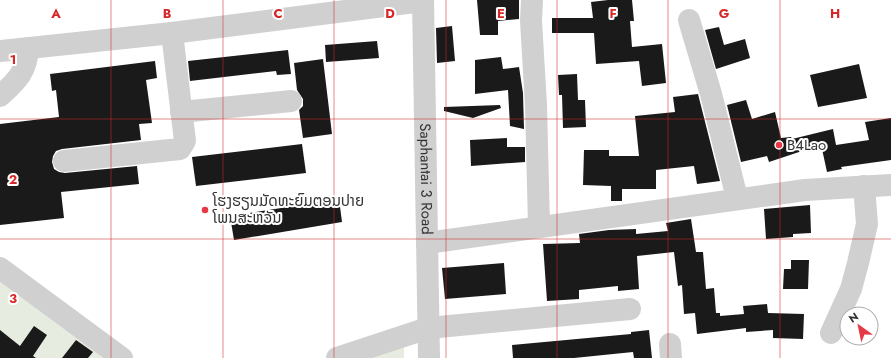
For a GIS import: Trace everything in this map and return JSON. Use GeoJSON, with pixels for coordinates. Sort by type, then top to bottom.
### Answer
{"type":"FeatureCollection","features":[{"type":"Feature","properties":{"kind":"street"},"geometry":{"type":"LineString","coordinates":[[532,0],[531,21],[536,105],[539,226]]}},
{"type":"Feature","properties":{"kind":"street"},"geometry":{"type":"LineString","coordinates":[[0,51],[172,33],[424,1]]}},
{"type":"Feature","properties":{"kind":"street","name":"Saphantai 3 Road"},"geometry":{"type":"LineString","coordinates":[[424,1],[429,358]]}},
{"type":"Feature","properties":{"kind":"street"},"geometry":{"type":"LineString","coordinates":[[689,20],[711,94],[737,198]]}},
{"type":"Feature","properties":{"kind":"street"},"geometry":{"type":"LineString","coordinates":[[64,161],[180,149],[185,141],[172,33]]}},
{"type":"Feature","properties":{"kind":"street"},"geometry":{"type":"LineString","coordinates":[[0,96],[15,83],[27,63],[28,48]]}},
{"type":"Feature","properties":{"kind":"street"},"geometry":{"type":"LineString","coordinates":[[181,112],[291,101]]}},
{"type":"Feature","properties":{"kind":"street"},"geometry":{"type":"LineString","coordinates":[[427,243],[737,198],[805,190],[891,185]]}},
{"type":"Feature","properties":{"kind":"street"},"geometry":{"type":"LineString","coordinates":[[831,333],[851,289],[867,224],[864,186]]}},
{"type":"Feature","properties":{"kind":"street"},"geometry":{"type":"LineString","coordinates":[[0,268],[122,358]]}},
{"type":"Feature","properties":{"kind":"street"},"geometry":{"type":"LineString","coordinates":[[337,358],[428,328],[630,308]]}},
{"type":"Feature","properties":{"kind":"shaded area"},"geometry":{"type":"Polygon","coordinates":[[[0,281],[104,358],[0,358],[0,281]]]}},
{"type":"Feature","properties":{"kind":"shaded area"},"geometry":{"type":"Polygon","coordinates":[[[404,346],[404,358],[355,358],[404,346]]]}},
{"type":"Feature","properties":{"kind":"building"},"geometry":{"type":"Polygon","coordinates":[[[477,0],[519,0],[519,19],[498,21],[498,35],[480,35],[477,0]]]}},
{"type":"Feature","properties":{"kind":"building"},"geometry":{"type":"Polygon","coordinates":[[[632,0],[634,21],[630,21],[632,47],[662,44],[666,83],[642,86],[639,61],[596,64],[594,33],[552,33],[552,18],[593,18],[591,2],[632,0]]]}},
{"type":"Feature","properties":{"kind":"building"},"geometry":{"type":"Polygon","coordinates":[[[452,26],[455,61],[437,63],[436,28],[452,26]]]}},
{"type":"Feature","properties":{"kind":"building"},"geometry":{"type":"Polygon","coordinates":[[[719,27],[724,45],[745,39],[750,58],[716,69],[705,30],[719,27]]]}},
{"type":"Feature","properties":{"kind":"building"},"geometry":{"type":"Polygon","coordinates":[[[377,41],[379,58],[326,62],[325,45],[377,41]]]}},
{"type":"Feature","properties":{"kind":"building"},"geometry":{"type":"Polygon","coordinates":[[[288,50],[291,74],[277,75],[276,71],[190,81],[188,61],[288,50]]]}},
{"type":"Feature","properties":{"kind":"building"},"geometry":{"type":"Polygon","coordinates":[[[501,57],[503,69],[519,67],[523,93],[524,129],[510,126],[508,90],[475,94],[475,60],[501,57]]]}},
{"type":"Feature","properties":{"kind":"building"},"geometry":{"type":"Polygon","coordinates":[[[323,59],[332,134],[303,138],[299,110],[303,106],[303,99],[297,90],[294,63],[323,59]]]}},
{"type":"Feature","properties":{"kind":"building"},"geometry":{"type":"Polygon","coordinates":[[[155,61],[157,78],[146,80],[152,123],[139,124],[141,140],[62,149],[56,151],[52,162],[54,169],[65,173],[137,166],[139,184],[61,192],[64,218],[0,225],[0,124],[59,117],[56,90],[52,91],[50,74],[155,61]]]}},
{"type":"Feature","properties":{"kind":"building"},"geometry":{"type":"Polygon","coordinates":[[[859,64],[867,98],[818,107],[810,75],[859,64]]]}},
{"type":"Feature","properties":{"kind":"building"},"geometry":{"type":"Polygon","coordinates":[[[577,74],[578,100],[585,100],[586,127],[563,128],[562,95],[559,95],[558,75],[577,74]]]}},
{"type":"Feature","properties":{"kind":"building"},"geometry":{"type":"Polygon","coordinates":[[[698,94],[720,181],[697,184],[694,166],[656,170],[656,189],[622,189],[622,201],[611,201],[611,186],[583,185],[584,150],[609,150],[609,156],[639,156],[635,116],[675,112],[673,97],[698,94]]]}},
{"type":"Feature","properties":{"kind":"building"},"geometry":{"type":"Polygon","coordinates":[[[746,100],[752,119],[775,112],[781,138],[791,137],[792,139],[833,129],[836,145],[869,140],[865,122],[891,118],[891,160],[841,167],[842,169],[827,172],[822,149],[811,151],[811,148],[769,162],[767,156],[741,162],[727,105],[746,100]]]}},
{"type":"Feature","properties":{"kind":"building"},"geometry":{"type":"Polygon","coordinates":[[[500,105],[501,108],[473,118],[444,111],[444,107],[500,105]]]}},
{"type":"Feature","properties":{"kind":"building"},"geometry":{"type":"Polygon","coordinates":[[[507,138],[507,147],[525,147],[525,162],[471,166],[470,140],[507,138]]]}},
{"type":"Feature","properties":{"kind":"building"},"geometry":{"type":"Polygon","coordinates":[[[302,144],[306,173],[196,186],[192,157],[302,144]]]}},
{"type":"Feature","properties":{"kind":"building"},"geometry":{"type":"Polygon","coordinates":[[[339,199],[342,222],[234,240],[230,216],[339,199]]]}},
{"type":"Feature","properties":{"kind":"building"},"geometry":{"type":"Polygon","coordinates":[[[810,205],[811,233],[793,234],[793,237],[766,239],[764,209],[810,205]]]}},
{"type":"Feature","properties":{"kind":"building"},"geometry":{"type":"Polygon","coordinates":[[[691,219],[696,252],[703,252],[706,289],[714,288],[716,313],[720,313],[720,316],[744,314],[743,306],[767,304],[768,313],[804,314],[803,339],[773,338],[773,330],[746,332],[746,328],[697,334],[695,313],[684,314],[682,285],[678,286],[674,252],[637,256],[639,289],[618,291],[618,286],[579,290],[579,299],[547,301],[543,244],[580,243],[579,234],[609,230],[636,229],[636,234],[668,231],[666,223],[691,219]]]}},
{"type":"Feature","properties":{"kind":"building"},"geometry":{"type":"Polygon","coordinates":[[[791,260],[809,260],[808,289],[783,289],[784,269],[791,269],[791,260]]]}},
{"type":"Feature","properties":{"kind":"building"},"geometry":{"type":"Polygon","coordinates":[[[504,263],[506,294],[445,299],[442,268],[504,263]]]}},
{"type":"Feature","properties":{"kind":"building"},"geometry":{"type":"Polygon","coordinates":[[[34,326],[47,335],[33,356],[36,358],[0,358],[0,330],[20,346],[34,326]]]}},
{"type":"Feature","properties":{"kind":"building"},"geometry":{"type":"Polygon","coordinates":[[[649,330],[652,358],[634,358],[633,352],[574,358],[513,358],[512,345],[631,334],[631,332],[649,330]]]}},
{"type":"Feature","properties":{"kind":"building"},"geometry":{"type":"Polygon","coordinates":[[[76,340],[93,352],[88,358],[62,358],[76,340]]]}},
{"type":"Feature","properties":{"kind":"place","name":"B4Lao"},"geometry":{"type":"Point","coordinates":[779,145]}},
{"type":"Feature","properties":{"kind":"place","name":"ໂຮງຮຽນມັດທະຍົມຕອນປາຍ ໂພນສະຫວັນ"},"geometry":{"type":"Point","coordinates":[205,210]}}]}
